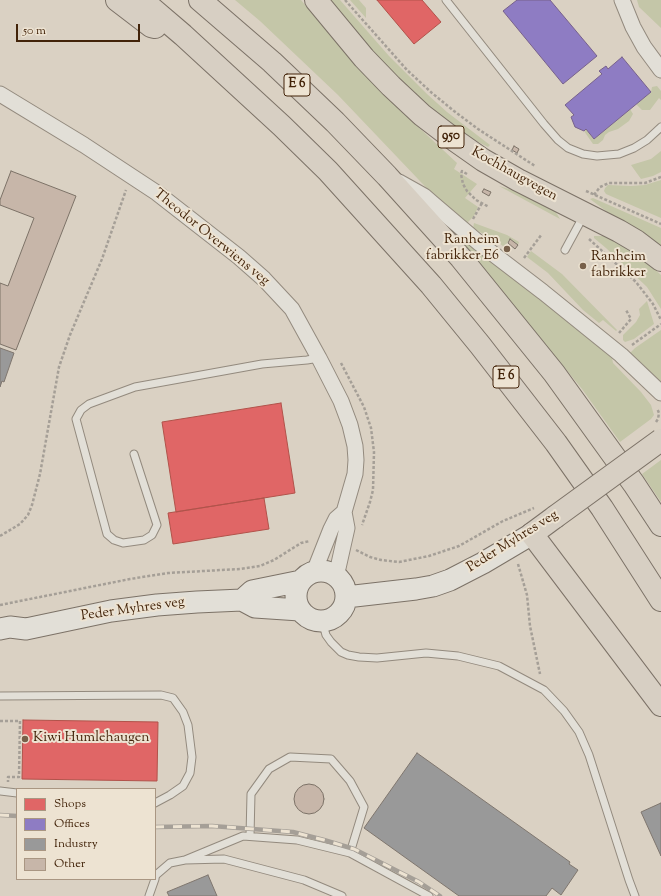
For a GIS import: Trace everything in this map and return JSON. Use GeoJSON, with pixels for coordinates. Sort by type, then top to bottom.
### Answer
{"type":"FeatureCollection","features":[{"type":"Feature","properties":{"kind":"main road","name":"E 6"},"geometry":{"type":"LineString","coordinates":[[117,0],[151,26],[183,35]]}},
{"type":"Feature","properties":{"kind":"main road","name":"E 6"},"geometry":{"type":"LineString","coordinates":[[142,0],[240,86],[328,172],[431,285],[495,363],[556,443],[602,508],[661,600]]}},
{"type":"Feature","properties":{"kind":"main road","name":"E 6"},"geometry":{"type":"LineString","coordinates":[[200,0],[242,35],[335,122],[388,176],[461,258],[535,349],[634,484],[661,525]]}},
{"type":"Feature","properties":{"kind":"main road","name":"Kochhaugvegen"},"geometry":{"type":"LineString","coordinates":[[316,0],[364,58],[422,115],[456,141],[483,160],[518,180],[619,231],[636,241],[661,260]]}},
{"type":"Feature","properties":{"kind":"main road","name":"Peder Myhres veg"},"geometry":{"type":"LineString","coordinates":[[532,534],[547,512],[661,440]]}},
{"type":"Feature","properties":{"kind":"main road"},"geometry":{"type":"LineString","coordinates":[[532,534],[661,705]]}},
{"type":"Feature","properties":{"kind":"street"},"geometry":{"type":"LineString","coordinates":[[622,0],[640,40],[661,70]]}},
{"type":"Feature","properties":{"kind":"street","name":"Theodor Overwiens veg"},"geometry":{"type":"LineString","coordinates":[[0,94],[84,145],[157,193],[239,257],[264,279],[292,309],[341,401],[350,425],[356,460],[353,487],[344,512],[336,519],[307,576]]}},
{"type":"Feature","properties":{"kind":"street"},"geometry":{"type":"LineString","coordinates":[[388,176],[432,202],[479,243],[616,351],[661,393]]}},
{"type":"Feature","properties":{"kind":"street","name":"Theodor Overwiens veg"},"geometry":{"type":"LineString","coordinates":[[336,576],[347,528],[344,512]]}},
{"type":"Feature","properties":{"kind":"street","name":"Peder Myhres veg"},"geometry":{"type":"LineString","coordinates":[[346,597],[433,586],[450,580],[483,563],[532,534]]}},
{"type":"Feature","properties":{"kind":"street"},"geometry":{"type":"LineString","coordinates":[[322,571],[336,576],[342,582],[346,597],[344,605],[335,617],[322,621],[312,620],[305,616],[296,603],[297,587],[307,576],[322,571]]}},
{"type":"Feature","properties":{"kind":"street","name":"Peder Myhres veg"},"geometry":{"type":"LineString","coordinates":[[242,600],[252,591],[307,576]]}},
{"type":"Feature","properties":{"kind":"street","name":"Peder Myhres veg"},"geometry":{"type":"LineString","coordinates":[[0,629],[10,627],[26,629],[111,612],[157,605],[242,600],[254,607],[300,610]]}},
{"type":"Feature","properties":{"kind":"street","name":"Peder Myhres veg"},"geometry":{"type":"LineString","coordinates":[[0,641],[13,637],[26,629]]}},
{"type":"Feature","properties":{"kind":"lane"},"geometry":{"type":"LineString","coordinates":[[446,0],[558,140],[568,148],[583,154],[597,156],[619,154],[634,148],[647,140],[661,127]]}},
{"type":"Feature","properties":{"kind":"lane"},"geometry":{"type":"LineString","coordinates":[[565,250],[585,213]]}},
{"type":"Feature","properties":{"kind":"lane"},"geometry":{"type":"LineString","coordinates":[[134,454],[157,525],[152,535],[144,540],[123,543],[114,540],[107,534],[76,419],[81,410],[89,404],[135,388],[262,364],[319,358]]}},
{"type":"Feature","properties":{"kind":"lane"},"geometry":{"type":"LineString","coordinates":[[322,621],[326,635],[331,642],[341,652],[348,655],[377,658],[426,653],[458,656],[499,666],[544,690],[564,711],[579,732],[590,755],[628,880],[635,896]]}},
{"type":"Feature","properties":{"kind":"lane"},"geometry":{"type":"LineString","coordinates":[[0,696],[161,695],[173,698],[183,712],[188,725],[192,757],[190,773],[182,786],[156,802]]}},
{"type":"Feature","properties":{"kind":"lane"},"geometry":{"type":"LineString","coordinates":[[250,836],[251,794],[269,769],[290,758],[331,759],[350,781],[364,807],[350,853]]}},
{"type":"Feature","properties":{"kind":"lane"},"geometry":{"type":"LineString","coordinates":[[4,791],[16,792]]}},
{"type":"Feature","properties":{"kind":"lane"},"geometry":{"type":"LineString","coordinates":[[185,860],[243,836],[297,840],[350,853],[429,896]]}},
{"type":"Feature","properties":{"kind":"lane"},"geometry":{"type":"LineString","coordinates":[[156,875],[170,863],[185,860],[224,859],[304,880],[342,896]]}},
{"type":"Feature","properties":{"kind":"lane"},"geometry":{"type":"LineString","coordinates":[[149,896],[154,880]]}},
{"type":"Feature","properties":{"kind":"path"},"geometry":{"type":"LineString","coordinates":[[345,0],[407,70],[454,111],[478,129],[542,169]]}},
{"type":"Feature","properties":{"kind":"path"},"geometry":{"type":"LineString","coordinates":[[469,175],[462,171],[461,174],[463,184],[467,191],[476,200],[490,207]]}},
{"type":"Feature","properties":{"kind":"path"},"geometry":{"type":"LineString","coordinates":[[585,213],[600,187],[609,183],[645,183],[661,177]]}},
{"type":"Feature","properties":{"kind":"path"},"geometry":{"type":"LineString","coordinates":[[0,536],[20,524],[28,515],[32,505],[40,474],[59,368],[70,335],[102,259],[127,186]]}},
{"type":"Feature","properties":{"kind":"path"},"geometry":{"type":"LineString","coordinates":[[581,189],[590,239],[636,282],[653,304],[661,320]]}},
{"type":"Feature","properties":{"kind":"path"},"geometry":{"type":"LineString","coordinates":[[585,213],[661,224]]}},
{"type":"Feature","properties":{"kind":"path"},"geometry":{"type":"LineString","coordinates":[[525,256],[542,234]]}},
{"type":"Feature","properties":{"kind":"path"},"geometry":{"type":"LineString","coordinates":[[615,338],[631,319],[626,310]]}},
{"type":"Feature","properties":{"kind":"path"},"geometry":{"type":"LineString","coordinates":[[628,348],[661,324]]}},
{"type":"Feature","properties":{"kind":"path"},"geometry":{"type":"LineString","coordinates":[[338,357],[364,407],[371,428],[374,452],[373,490],[361,528]]}},
{"type":"Feature","properties":{"kind":"path"},"geometry":{"type":"LineString","coordinates":[[343,544],[370,557],[381,560],[399,562],[414,560],[459,546],[503,521],[547,512]]}},
{"type":"Feature","properties":{"kind":"path"},"geometry":{"type":"LineString","coordinates":[[0,605],[130,579],[168,573],[240,569],[260,566],[274,560],[301,543],[327,539]]}},
{"type":"Feature","properties":{"kind":"path"},"geometry":{"type":"LineString","coordinates":[[517,560],[527,595],[530,626],[544,690]]}},
{"type":"Feature","properties":{"kind":"path"},"geometry":{"type":"LineString","coordinates":[[0,722],[20,721],[19,777],[8,777],[4,791]]}},
{"type":"Feature","properties":{"kind":"green space"},"geometry":{"type":"Polygon","coordinates":[[[235,0],[301,0],[351,60],[384,95],[457,163],[454,169],[477,184],[465,198],[478,207],[474,216],[468,222],[471,227],[438,200],[338,95],[260,21],[235,0]]]}},
{"type":"Feature","properties":{"kind":"green space"},"geometry":{"type":"Polygon","coordinates":[[[329,0],[340,0],[389,56],[427,94],[447,112],[490,145],[488,147],[455,130],[435,115],[375,55],[329,0]]]}},
{"type":"Feature","properties":{"kind":"green space"},"geometry":{"type":"Polygon","coordinates":[[[350,0],[359,0],[366,8],[366,18],[350,0]]]}},
{"type":"Feature","properties":{"kind":"green space"},"geometry":{"type":"Polygon","coordinates":[[[637,0],[661,0],[661,28],[639,7],[637,0]]]}},
{"type":"Feature","properties":{"kind":"green space"},"geometry":{"type":"Polygon","coordinates":[[[657,86],[661,91],[661,100],[659,98],[650,110],[642,110],[636,104],[651,92],[652,87],[657,86]]]}},
{"type":"Feature","properties":{"kind":"green space"},"geometry":{"type":"Polygon","coordinates":[[[630,109],[633,114],[629,121],[618,129],[609,132],[598,144],[593,144],[584,131],[586,129],[594,139],[630,109]]]}},
{"type":"Feature","properties":{"kind":"green space"},"geometry":{"type":"Polygon","coordinates":[[[661,151],[661,172],[641,179],[631,165],[651,159],[661,151]]]}},
{"type":"Feature","properties":{"kind":"green space"},"geometry":{"type":"Polygon","coordinates":[[[661,180],[661,218],[606,194],[604,191],[608,185],[645,185],[661,180]]]}},
{"type":"Feature","properties":{"kind":"green space"},"geometry":{"type":"Polygon","coordinates":[[[499,186],[529,195],[554,209],[560,219],[499,186]]]}},
{"type":"Feature","properties":{"kind":"green space"},"geometry":{"type":"Polygon","coordinates":[[[593,198],[661,228],[661,246],[614,217],[590,199],[593,198]]]}},
{"type":"Feature","properties":{"kind":"green space"},"geometry":{"type":"Polygon","coordinates":[[[474,223],[507,235],[519,242],[518,245],[510,239],[504,247],[473,228],[474,223]]]}},
{"type":"Feature","properties":{"kind":"green space"},"geometry":{"type":"Polygon","coordinates":[[[458,232],[611,353],[613,363],[641,392],[651,405],[654,415],[651,419],[620,442],[582,389],[457,236],[458,232]]]}},
{"type":"Feature","properties":{"kind":"green space"},"geometry":{"type":"Polygon","coordinates":[[[594,236],[609,236],[650,265],[661,275],[661,309],[647,287],[594,238],[594,236]]]}},
{"type":"Feature","properties":{"kind":"green space"},"geometry":{"type":"Polygon","coordinates":[[[531,251],[562,274],[617,330],[616,331],[603,320],[599,323],[583,310],[548,273],[527,257],[531,251]]]}},
{"type":"Feature","properties":{"kind":"green space"},"geometry":{"type":"Polygon","coordinates":[[[647,301],[654,324],[634,339],[625,342],[623,340],[623,335],[636,322],[640,315],[639,309],[647,301]]]}},
{"type":"Feature","properties":{"kind":"green space"},"geometry":{"type":"Polygon","coordinates":[[[661,330],[661,384],[628,355],[635,348],[661,330]]]}},
{"type":"Feature","properties":{"kind":"green space"},"geometry":{"type":"Polygon","coordinates":[[[661,460],[661,502],[642,474],[661,460]]]}},
{"type":"Feature","properties":{"kind":"building: Shops"},"geometry":{"type":"Polygon","coordinates":[[[377,0],[422,0],[441,22],[414,44],[377,0]]]}},
{"type":"Feature","properties":{"kind":"building: Shops"},"geometry":{"type":"Polygon","coordinates":[[[281,403],[295,493],[176,512],[162,422],[281,403]]]}},
{"type":"Feature","properties":{"kind":"building: Shops"},"geometry":{"type":"Polygon","coordinates":[[[264,498],[269,529],[173,544],[168,513],[264,498]]]}},
{"type":"Feature","properties":{"kind":"building: Shops"},"geometry":{"type":"Polygon","coordinates":[[[23,720],[158,722],[157,781],[22,779],[23,720]]]}},
{"type":"Feature","properties":{"kind":"building: Offices"},"geometry":{"type":"Polygon","coordinates":[[[517,0],[550,0],[597,56],[563,84],[503,11],[517,0]]]}},
{"type":"Feature","properties":{"kind":"building: Offices"},"geometry":{"type":"Polygon","coordinates":[[[622,57],[651,92],[594,139],[586,129],[584,131],[575,127],[571,117],[574,115],[565,105],[602,74],[599,71],[606,66],[608,69],[622,57]]]}},
{"type":"Feature","properties":{"kind":"building: Industry"},"geometry":{"type":"Polygon","coordinates":[[[0,348],[14,353],[4,382],[2,381],[0,387],[0,348]]]}},
{"type":"Feature","properties":{"kind":"building: Industry"},"geometry":{"type":"Polygon","coordinates":[[[417,753],[570,862],[569,864],[578,870],[561,895],[552,888],[546,896],[459,896],[364,828],[417,753]]]}},
{"type":"Feature","properties":{"kind":"building: Industry"},"geometry":{"type":"Polygon","coordinates":[[[661,803],[661,856],[641,812],[661,803]]]}},
{"type":"Feature","properties":{"kind":"building: Industry"},"geometry":{"type":"Polygon","coordinates":[[[208,875],[217,896],[169,896],[167,892],[208,875]]]}},
{"type":"Feature","properties":{"kind":"building: Other"},"geometry":{"type":"Polygon","coordinates":[[[514,146],[519,149],[517,153],[512,150],[514,146]]]}},
{"type":"Feature","properties":{"kind":"building: Other"},"geometry":{"type":"Polygon","coordinates":[[[11,171],[76,196],[16,350],[0,344],[0,283],[8,286],[34,218],[0,205],[0,200],[11,171]]]}},
{"type":"Feature","properties":{"kind":"building: Other"},"geometry":{"type":"Polygon","coordinates":[[[484,189],[491,192],[489,196],[482,192],[484,189]]]}},
{"type":"Feature","properties":{"kind":"building: Other"},"geometry":{"type":"Polygon","coordinates":[[[510,239],[518,245],[515,249],[508,243],[510,239]]]}},
{"type":"Feature","properties":{"kind":"building: Other"},"geometry":{"type":"Polygon","coordinates":[[[309,784],[319,789],[324,799],[319,809],[309,814],[299,809],[294,799],[299,789],[309,784]]]}},
{"type":"Feature","properties":{"kind":"railway"},"geometry":{"type":"LineString","coordinates":[[0,815],[16,816]]}},
{"type":"Feature","properties":{"kind":"railway"},"geometry":{"type":"LineString","coordinates":[[156,827],[212,826],[293,832],[354,849],[419,882],[440,896]]}},
{"type":"Feature","properties":{"kind":"place","name":"Ranheim fabrikker E6"},"geometry":{"type":"Point","coordinates":[507,249]}},
{"type":"Feature","properties":{"kind":"place","name":"Ranheim fabrikker"},"geometry":{"type":"Point","coordinates":[583,266]}},
{"type":"Feature","properties":{"kind":"place","name":"Kiwi Humlehaugen"},"geometry":{"type":"Point","coordinates":[25,739]}}]}
